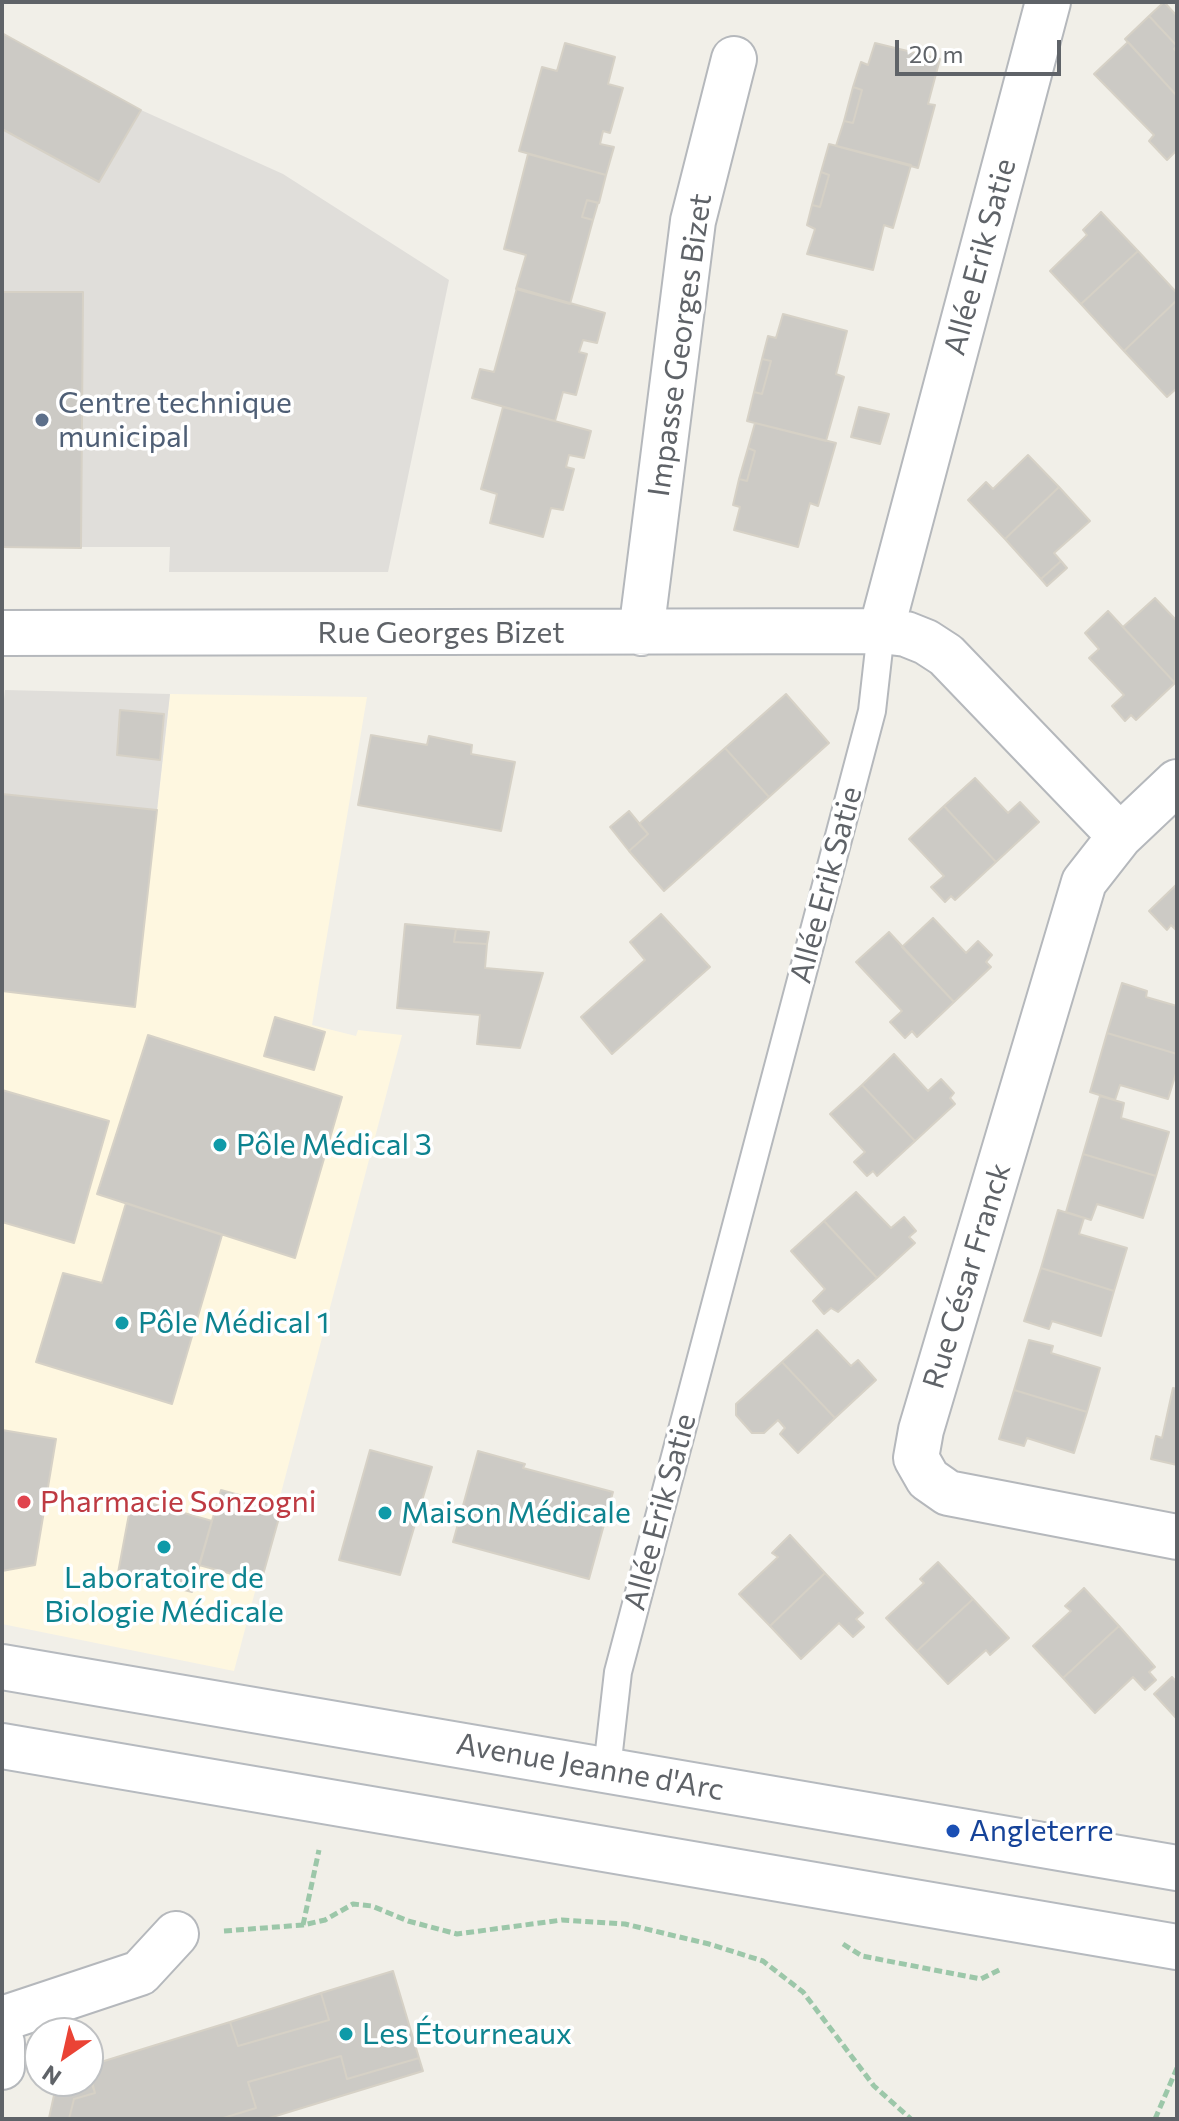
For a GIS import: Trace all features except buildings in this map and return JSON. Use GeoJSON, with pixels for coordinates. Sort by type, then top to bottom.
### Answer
{"type":"FeatureCollection","features":[{"type":"Feature","properties":{"kind":"street","name":"Allée Erik Satie"},"geometry":{"type":"LineString","coordinates":[[881,631],[1048,2]]}},
{"type":"Feature","properties":{"kind":"street","name":"Impasse Georges Bizet"},"geometry":{"type":"LineString","coordinates":[[641,633],[693,221],[734,59]]}},
{"type":"Feature","properties":{"kind":"street","name":"Rue Georges Bizet"},"geometry":{"type":"LineString","coordinates":[[2,633],[881,631]]}},
{"type":"Feature","properties":{"kind":"street"},"geometry":{"type":"LineString","coordinates":[[881,631],[916,638],[946,655],[1120,836]]}},
{"type":"Feature","properties":{"kind":"street","name":"Rue César Franck"},"geometry":{"type":"LineString","coordinates":[[1177,782],[1120,836],[1084,882],[925,1415],[916,1458],[928,1479],[948,1493],[1177,1537]]}},
{"type":"Feature","properties":{"kind":"street","name":"Avenue Jeanne d'Arc"},"geometry":{"type":"LineString","coordinates":[[2,1667],[1177,1868]]}},
{"type":"Feature","properties":{"kind":"street"},"geometry":{"type":"LineString","coordinates":[[2,1746],[1177,1947]]}},
{"type":"Feature","properties":{"kind":"street"},"geometry":{"type":"LineString","coordinates":[[2,2019],[140,1973],[176,1934]]}},
{"type":"Feature","properties":{"kind":"street"},"geometry":{"type":"LineString","coordinates":[[2,2043],[2,2067]]}},
{"type":"Feature","properties":{"kind":"lane","name":"Allée Erik Satie"},"geometry":{"type":"LineString","coordinates":[[607,1769],[618,1672],[872,711],[881,631]]}},
{"type":"Feature","properties":{"kind":"path"},"geometry":{"type":"LineString","coordinates":[[303,1925],[319,1849]]}},
{"type":"Feature","properties":{"kind":"path"},"geometry":{"type":"LineString","coordinates":[[176,1934],[303,1925],[325,1920],[353,1904],[372,1906],[408,1921],[457,1934],[562,1920],[625,1924],[709,1944],[763,1961],[803,1992],[874,2086],[911,2119]]}},
{"type":"Feature","properties":{"kind":"path"},"geometry":{"type":"LineString","coordinates":[[839,1941],[862,1956],[981,1979],[1008,1965]]}},
{"type":"Feature","properties":{"kind":"path"},"geometry":{"type":"LineString","coordinates":[[1155,2119],[1177,2068]]}},
{"type":"Feature","properties":{"kind":"shaded area"},"geometry":{"type":"Polygon","coordinates":[[[2,33],[141,110],[283,174],[449,280],[388,572],[169,572],[170,547],[2,547],[2,33]]]}},
{"type":"Feature","properties":{"kind":"shaded area"},"geometry":{"type":"Polygon","coordinates":[[[5,690],[170,694],[135,1007],[2,991],[2,717],[5,690]]]}},
{"type":"Feature","properties":{"kind":"shaded area"},"geometry":{"type":"Polygon","coordinates":[[[170,694],[367,697],[312,1025],[356,1036],[358,1030],[402,1035],[234,1671],[2,1624],[2,991],[135,1007],[170,694]]]}},
{"type":"Feature","properties":{"kind":"place","name":"Centre technique municipal"},"geometry":{"type":"Point","coordinates":[42,420]}},
{"type":"Feature","properties":{"kind":"place","name":"Pôle Médical 3"},"geometry":{"type":"Point","coordinates":[220,1145]}},
{"type":"Feature","properties":{"kind":"place","name":"Pôle Médical 1"},"geometry":{"type":"Point","coordinates":[122,1323]}},
{"type":"Feature","properties":{"kind":"place","name":"Pharmacie Sonzogni"},"geometry":{"type":"Point","coordinates":[24,1502]}},
{"type":"Feature","properties":{"kind":"place","name":"Maison Médicale"},"geometry":{"type":"Point","coordinates":[385,1513]}},
{"type":"Feature","properties":{"kind":"place","name":"Laboratoire de Biologie Médicale"},"geometry":{"type":"Point","coordinates":[164,1547]}},
{"type":"Feature","properties":{"kind":"place","name":"Angleterre"},"geometry":{"type":"Point","coordinates":[953,1831]}},
{"type":"Feature","properties":{"kind":"place","name":"Les Étourneaux"},"geometry":{"type":"Point","coordinates":[346,2034]}}]}
